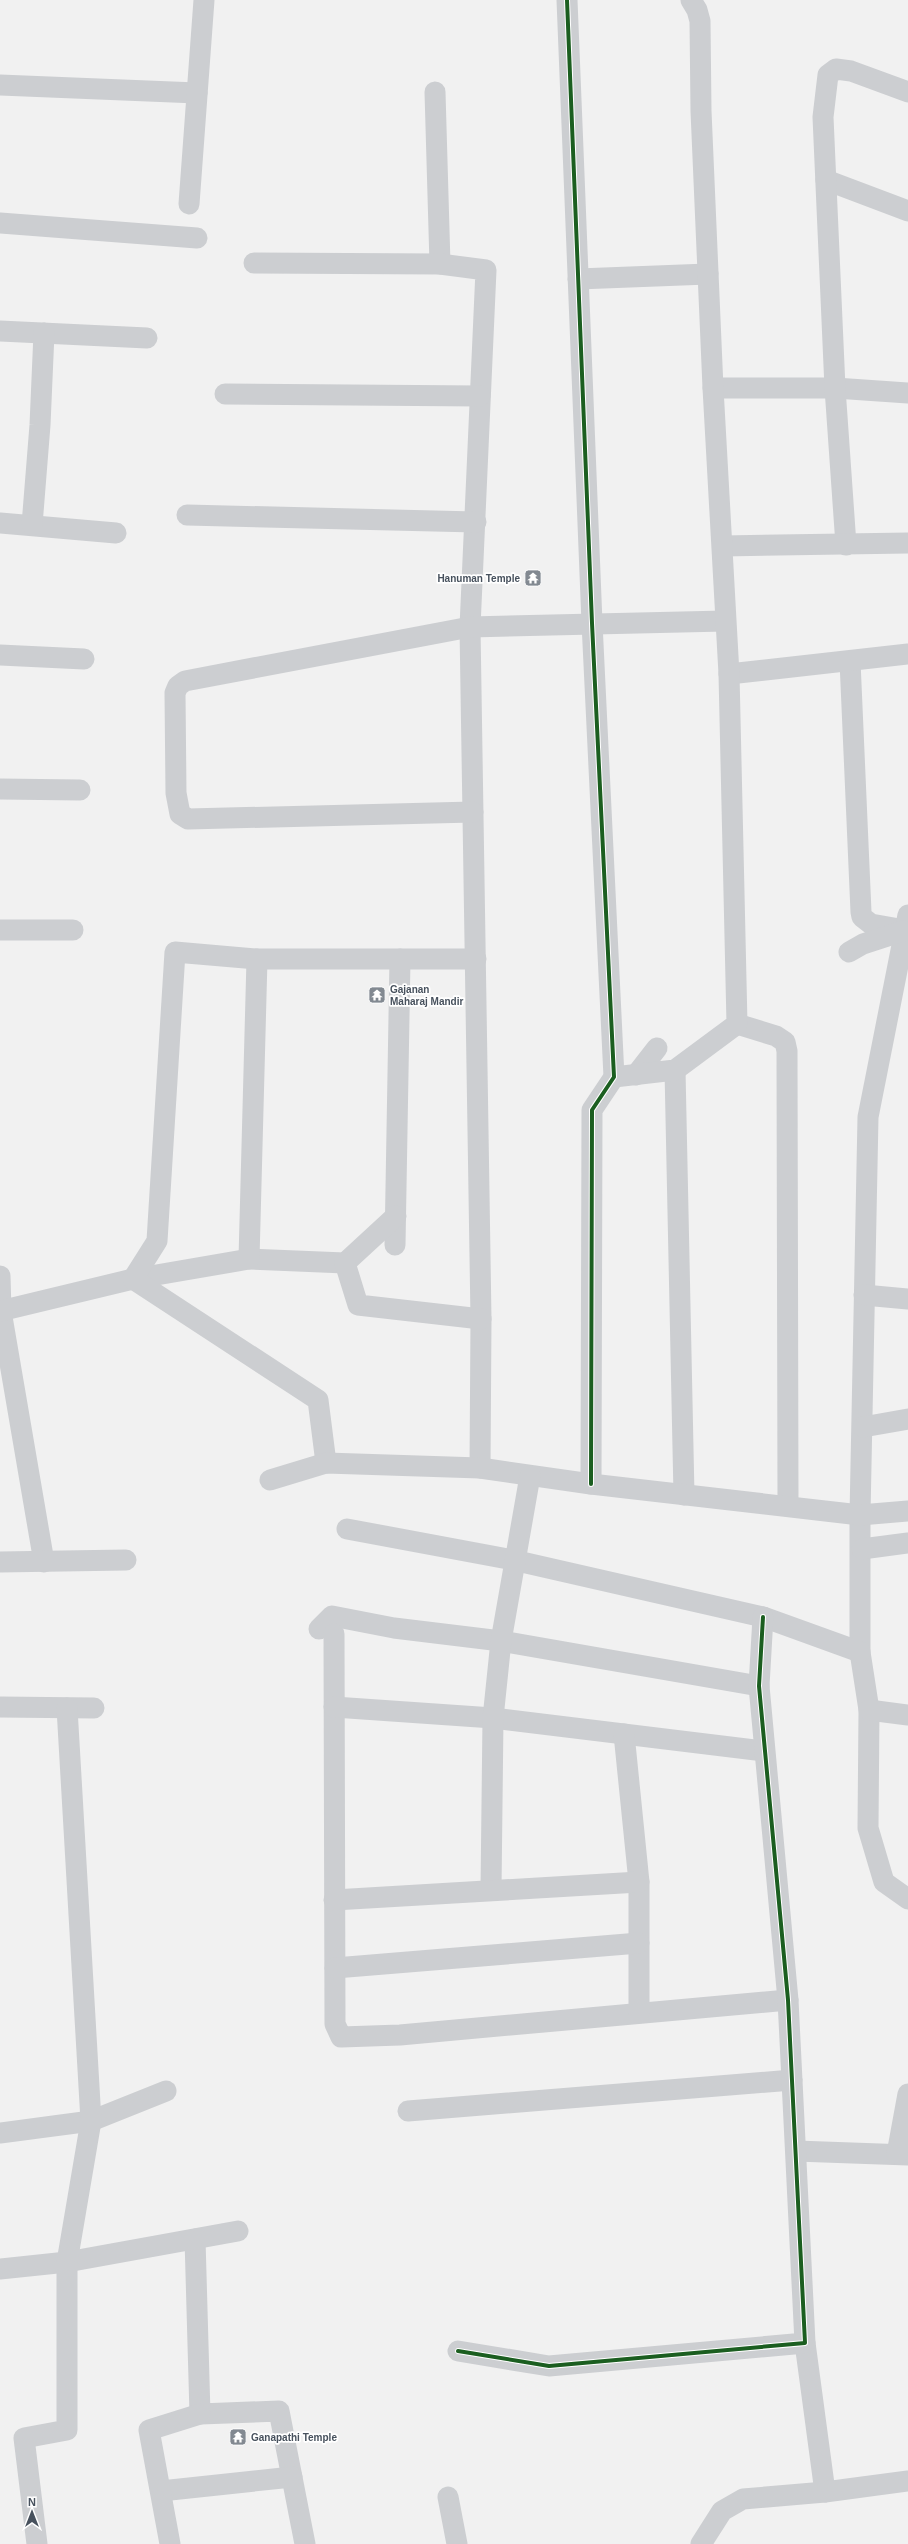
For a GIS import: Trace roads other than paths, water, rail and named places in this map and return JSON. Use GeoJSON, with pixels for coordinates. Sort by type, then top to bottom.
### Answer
{"type":"FeatureCollection","features":[{"type":"Feature","properties":{"kind":"street"},"geometry":{"type":"LineString","coordinates":[[189,204],[204,0]]}},
{"type":"Feature","properties":{"kind":"street"},"geometry":{"type":"LineString","coordinates":[[567,0],[592,623],[614,1077],[592,1110],[591,1484]]}},
{"type":"Feature","properties":{"kind":"street"},"geometry":{"type":"LineString","coordinates":[[691,0],[697,10],[700,21],[713,388],[729,674],[737,1024]]}},
{"type":"Feature","properties":{"kind":"street"},"geometry":{"type":"LineString","coordinates":[[846,544],[835,388],[823,117],[828,75],[836,69],[850,71],[908,92]]}},
{"type":"Feature","properties":{"kind":"street"},"geometry":{"type":"LineString","coordinates":[[0,85],[197,93]]}},
{"type":"Feature","properties":{"kind":"street"},"geometry":{"type":"LineString","coordinates":[[435,92],[440,264]]}},
{"type":"Feature","properties":{"kind":"street"},"geometry":{"type":"LineString","coordinates":[[826,180],[908,211]]}},
{"type":"Feature","properties":{"kind":"street"},"geometry":{"type":"LineString","coordinates":[[0,223],[197,238]]}},
{"type":"Feature","properties":{"kind":"street"},"geometry":{"type":"LineString","coordinates":[[254,263],[440,264],[486,270],[476,522],[470,627],[481,1319],[480,1468]]}},
{"type":"Feature","properties":{"kind":"street"},"geometry":{"type":"LineString","coordinates":[[578,279],[708,274]]}},
{"type":"Feature","properties":{"kind":"street"},"geometry":{"type":"LineString","coordinates":[[0,331],[147,338]]}},
{"type":"Feature","properties":{"kind":"street"},"geometry":{"type":"LineString","coordinates":[[32,525],[40,424],[44,333]]}},
{"type":"Feature","properties":{"kind":"street"},"geometry":{"type":"LineString","coordinates":[[713,388],[835,388],[908,393]]}},
{"type":"Feature","properties":{"kind":"street"},"geometry":{"type":"LineString","coordinates":[[225,394],[480,396]]}},
{"type":"Feature","properties":{"kind":"street"},"geometry":{"type":"LineString","coordinates":[[187,515],[476,522]]}},
{"type":"Feature","properties":{"kind":"street"},"geometry":{"type":"LineString","coordinates":[[0,523],[116,532]]}},
{"type":"Feature","properties":{"kind":"street"},"geometry":{"type":"LineString","coordinates":[[723,546],[908,543]]}},
{"type":"Feature","properties":{"kind":"street"},"geometry":{"type":"LineString","coordinates":[[473,812],[188,820],[180,814],[177,806],[175,693],[178,686],[185,681],[470,627],[725,621]]}},
{"type":"Feature","properties":{"kind":"street"},"geometry":{"type":"LineString","coordinates":[[729,674],[908,654]]}},
{"type":"Feature","properties":{"kind":"street"},"geometry":{"type":"LineString","coordinates":[[0,655],[84,659]]}},
{"type":"Feature","properties":{"kind":"street"},"geometry":{"type":"LineString","coordinates":[[850,661],[862,917],[871,924],[906,922]]}},
{"type":"Feature","properties":{"kind":"street"},"geometry":{"type":"LineString","coordinates":[[0,789],[80,790]]}},
{"type":"Feature","properties":{"kind":"street"},"geometry":{"type":"LineString","coordinates":[[849,952],[906,922]]}},
{"type":"Feature","properties":{"kind":"street"},"geometry":{"type":"LineString","coordinates":[[906,922],[868,1116],[863,1427],[860,1515],[862,1549],[860,1652],[869,1710],[868,1828],[884,1882],[908,1899]]}},
{"type":"Feature","properties":{"kind":"street"},"geometry":{"type":"LineString","coordinates":[[0,930],[73,930]]}},
{"type":"Feature","properties":{"kind":"street"},"geometry":{"type":"LineString","coordinates":[[118,1283],[157,1241],[175,952],[257,959],[476,959]]}},
{"type":"Feature","properties":{"kind":"street"},"geometry":{"type":"LineString","coordinates":[[249,1259],[257,959]]}},
{"type":"Feature","properties":{"kind":"street"},"geometry":{"type":"LineString","coordinates":[[395,1245],[400,959]]}},
{"type":"Feature","properties":{"kind":"street"},"geometry":{"type":"LineString","coordinates":[[614,1077],[675,1070],[737,1024]]}},
{"type":"Feature","properties":{"kind":"street"},"geometry":{"type":"LineString","coordinates":[[737,1024],[776,1036],[785,1042],[787,1051],[788,1506]]}},
{"type":"Feature","properties":{"kind":"street"},"geometry":{"type":"LineString","coordinates":[[636,1075],[657,1048]]}},
{"type":"Feature","properties":{"kind":"street"},"geometry":{"type":"LineString","coordinates":[[675,1070],[684,1495]]}},
{"type":"Feature","properties":{"kind":"street"},"geometry":{"type":"LineString","coordinates":[[0,1311],[118,1283],[249,1259],[345,1263],[396,1216]]}},
{"type":"Feature","properties":{"kind":"street"},"geometry":{"type":"LineString","coordinates":[[345,1263],[358,1305],[481,1319]]}},
{"type":"Feature","properties":{"kind":"street"},"geometry":{"type":"LineString","coordinates":[[0,1276],[0,1311],[44,1562]]}},
{"type":"Feature","properties":{"kind":"street"},"geometry":{"type":"LineString","coordinates":[[118,1283],[318,1400],[326,1463]]}},
{"type":"Feature","properties":{"kind":"street"},"geometry":{"type":"LineString","coordinates":[[864,1295],[908,1299]]}},
{"type":"Feature","properties":{"kind":"street"},"geometry":{"type":"LineString","coordinates":[[863,1427],[908,1419]]}},
{"type":"Feature","properties":{"kind":"street"},"geometry":{"type":"LineString","coordinates":[[270,1480],[326,1463],[480,1468],[591,1484],[860,1515],[908,1511]]}},
{"type":"Feature","properties":{"kind":"street"},"geometry":{"type":"LineString","coordinates":[[491,1890],[493,1718],[500,1641],[513,1560],[530,1476]]}},
{"type":"Feature","properties":{"kind":"street"},"geometry":{"type":"LineString","coordinates":[[347,1529],[513,1560],[763,1617],[860,1652]]}},
{"type":"Feature","properties":{"kind":"street"},"geometry":{"type":"LineString","coordinates":[[862,1549],[908,1543]]}},
{"type":"Feature","properties":{"kind":"street"},"geometry":{"type":"LineString","coordinates":[[0,1562],[126,1560]]}},
{"type":"Feature","properties":{"kind":"street"},"geometry":{"type":"LineString","coordinates":[[758,1686],[500,1641],[394,1628],[332,1616],[327,1632],[334,1707],[335,2024],[341,2038],[400,2035],[788,2000]]}},
{"type":"Feature","properties":{"kind":"street"},"geometry":{"type":"LineString","coordinates":[[763,1617],[758,1686],[788,2000],[805,2343],[825,2492]]}},
{"type":"Feature","properties":{"kind":"street"},"geometry":{"type":"LineString","coordinates":[[0,1707],[94,1708]]}},
{"type":"Feature","properties":{"kind":"street"},"geometry":{"type":"LineString","coordinates":[[334,1707],[493,1718],[764,1751]]}},
{"type":"Feature","properties":{"kind":"street"},"geometry":{"type":"LineString","coordinates":[[37,2544],[24,2438],[67,2430],[67,2262],[91,2121],[67,1708]]}},
{"type":"Feature","properties":{"kind":"street"},"geometry":{"type":"LineString","coordinates":[[869,1710],[908,1715]]}},
{"type":"Feature","properties":{"kind":"street"},"geometry":{"type":"LineString","coordinates":[[624,1734],[638,1882],[639,2013]]}},
{"type":"Feature","properties":{"kind":"street"},"geometry":{"type":"LineString","coordinates":[[334,1900],[638,1882]]}},
{"type":"Feature","properties":{"kind":"street"},"geometry":{"type":"LineString","coordinates":[[334,1968],[639,1944]]}},
{"type":"Feature","properties":{"kind":"street"},"geometry":{"type":"LineString","coordinates":[[408,2111],[792,2080]]}},
{"type":"Feature","properties":{"kind":"street"},"geometry":{"type":"LineString","coordinates":[[0,2133],[91,2121],[166,2091]]}},
{"type":"Feature","properties":{"kind":"street"},"geometry":{"type":"LineString","coordinates":[[796,2151],[903,2155],[908,2094]]}},
{"type":"Feature","properties":{"kind":"street"},"geometry":{"type":"LineString","coordinates":[[0,2269],[67,2262],[238,2231]]}},
{"type":"Feature","properties":{"kind":"street"},"geometry":{"type":"LineString","coordinates":[[195,2239],[200,2414]]}},
{"type":"Feature","properties":{"kind":"street"},"geometry":{"type":"LineString","coordinates":[[458,2351],[549,2366],[805,2343]]}},
{"type":"Feature","properties":{"kind":"street"},"geometry":{"type":"LineString","coordinates":[[170,2544],[149,2430],[200,2414],[279,2411],[305,2544]]}},
{"type":"Feature","properties":{"kind":"street"},"geometry":{"type":"LineString","coordinates":[[161,2492],[292,2477]]}},
{"type":"Feature","properties":{"kind":"street"},"geometry":{"type":"LineString","coordinates":[[701,2544],[722,2511],[743,2499],[825,2492],[908,2481]]}},
{"type":"Feature","properties":{"kind":"street"},"geometry":{"type":"LineString","coordinates":[[448,2497],[457,2544]]}},
{"type":"Feature","properties":{"kind":"place","name":"Hanuman Temple"},"geometry":{"type":"Point","coordinates":[533,578]}},
{"type":"Feature","properties":{"kind":"place","name":"Gajanan Maharaj Mandir"},"geometry":{"type":"Point","coordinates":[377,995]}},
{"type":"Feature","properties":{"kind":"place","name":"Ganapathi Temple"},"geometry":{"type":"Point","coordinates":[238,2437]}}]}
